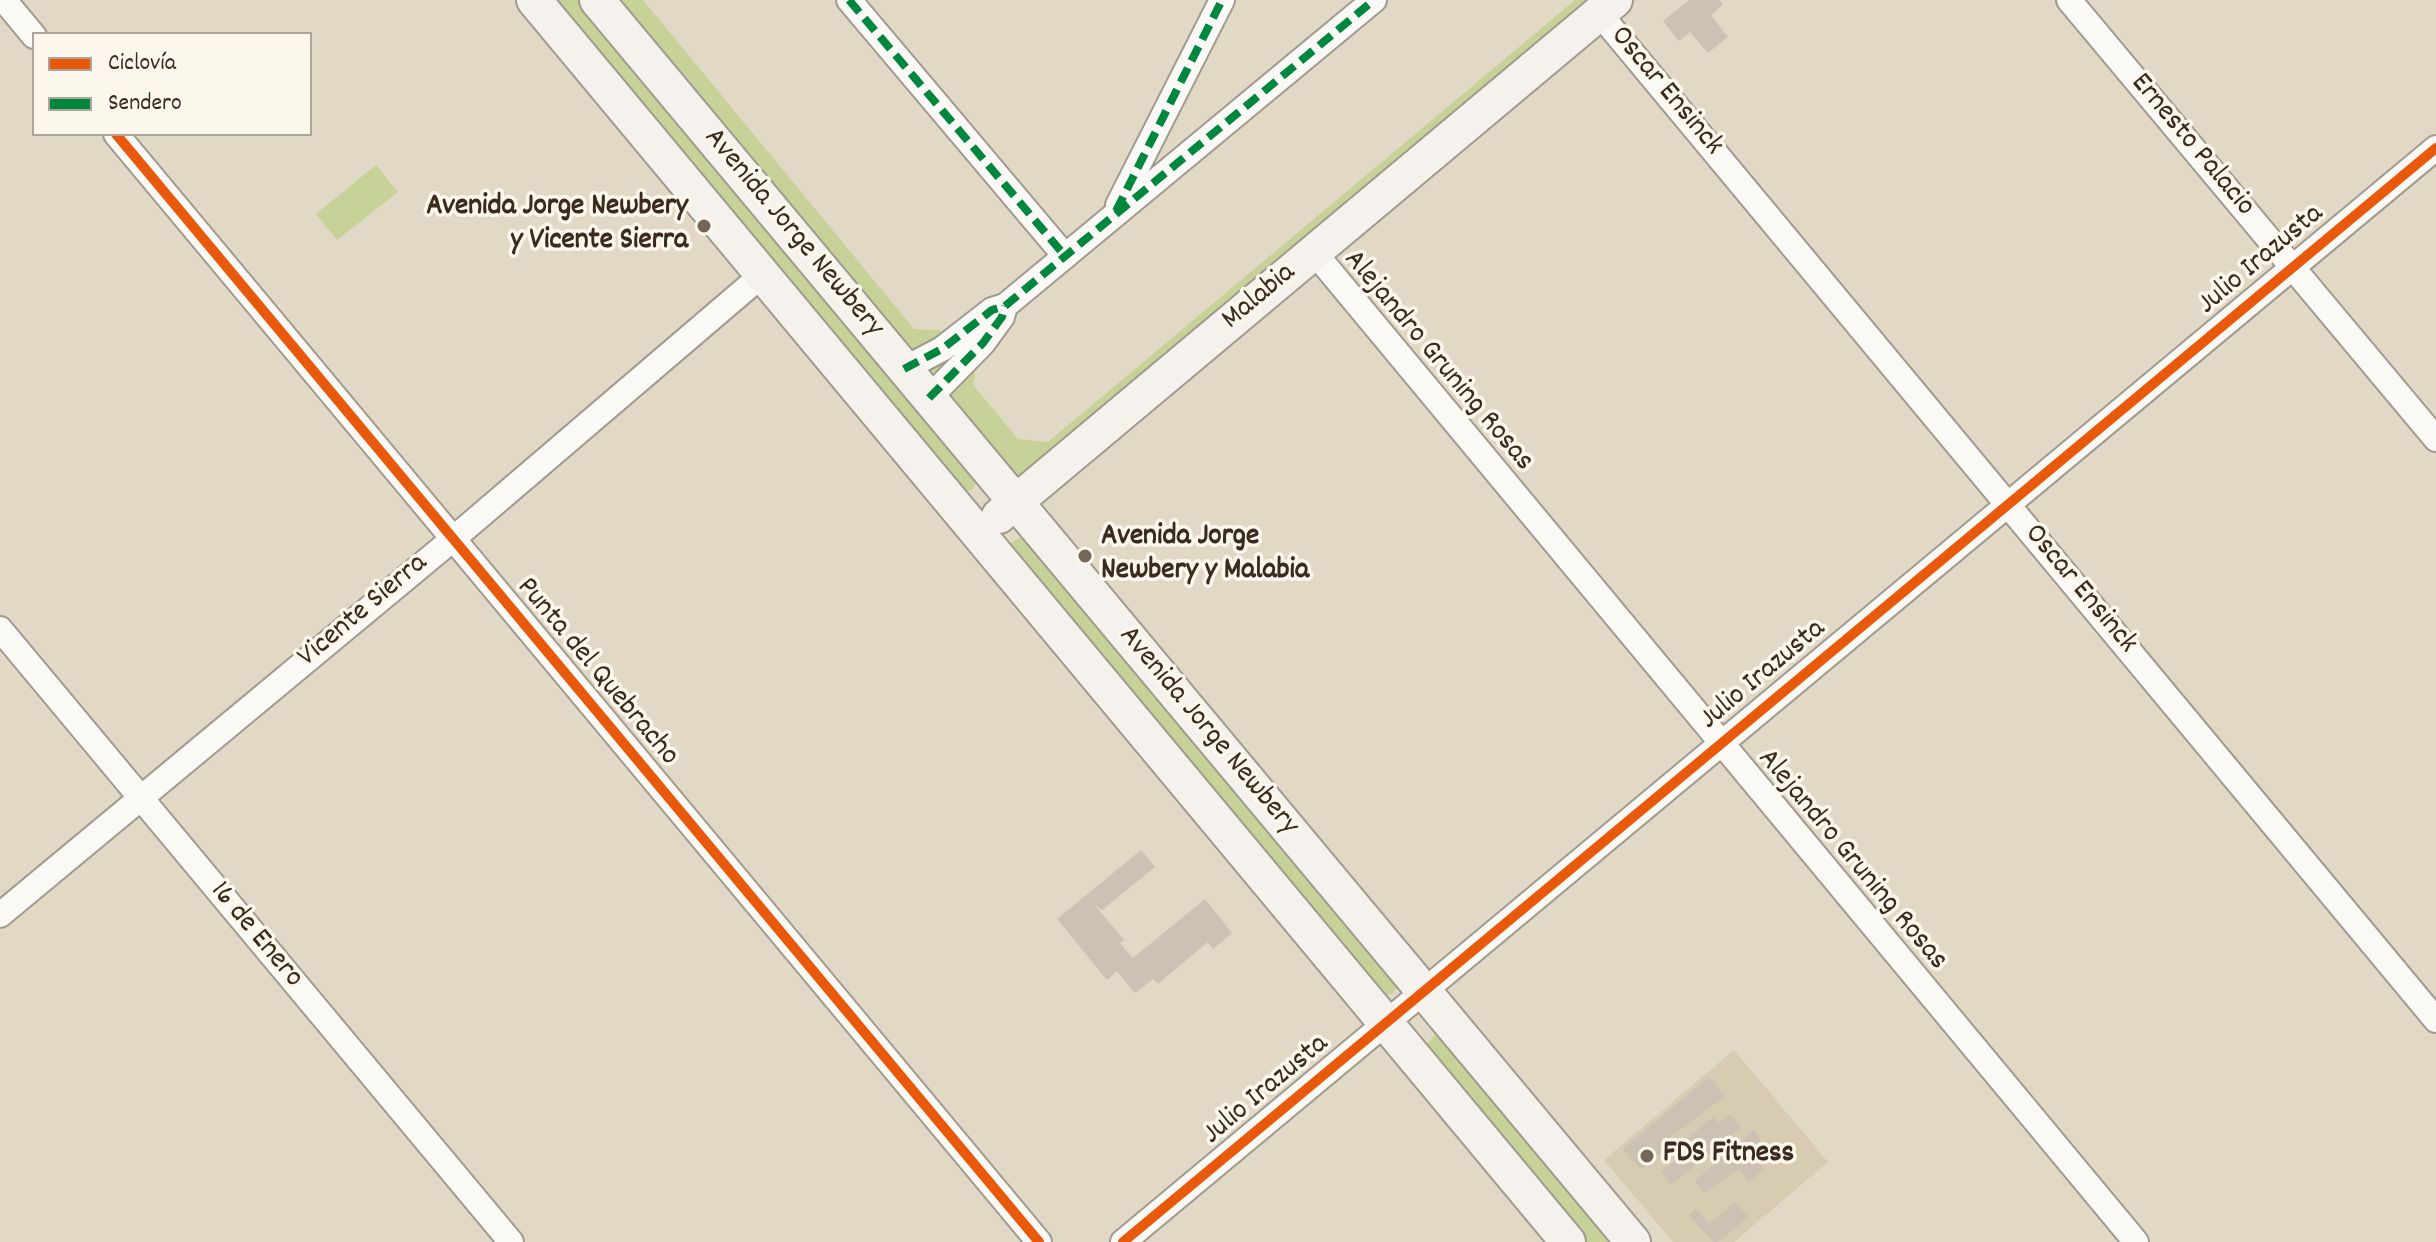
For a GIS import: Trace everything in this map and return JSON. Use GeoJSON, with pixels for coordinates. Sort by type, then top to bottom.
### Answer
{"type":"FeatureCollection","features":[{"type":"Feature","properties":{"kind":"main road","name":"Avenida Jorge Newbery"},"geometry":{"type":"LineString","coordinates":[[534,0],[1568,1242]]}},
{"type":"Feature","properties":{"kind":"main road","name":"Avenida Jorge Newbery"},"geometry":{"type":"LineString","coordinates":[[597,0],[1633,1242]]}},
{"type":"Feature","properties":{"kind":"main road","name":"Malabia"},"geometry":{"type":"LineString","coordinates":[[978,534],[1607,6]]}},
{"type":"Feature","properties":{"kind":"street"},"geometry":{"type":"LineString","coordinates":[[4,0],[32,34]]}},
{"type":"Feature","properties":{"kind":"street"},"geometry":{"type":"LineString","coordinates":[[849,0],[1065,256]]}},
{"type":"Feature","properties":{"kind":"street"},"geometry":{"type":"LineString","coordinates":[[1113,216],[1222,0]]}},
{"type":"Feature","properties":{"kind":"street"},"geometry":{"type":"LineString","coordinates":[[904,369],[942,349],[992,310],[1005,306],[1374,0]]}},
{"type":"Feature","properties":{"kind":"street","name":"Ernesto Palacio"},"geometry":{"type":"LineString","coordinates":[[2069,0],[2436,439]]}},
{"type":"Feature","properties":{"kind":"street","name":"Oscar Ensinck"},"geometry":{"type":"LineString","coordinates":[[1607,6],[2008,505],[2436,1020]]}},
{"type":"Feature","properties":{"kind":"street","name":"Punta del Quebracho"},"geometry":{"type":"LineString","coordinates":[[118,136],[1039,1242]]}},
{"type":"Feature","properties":{"kind":"street","name":"Julio Irazusta"},"geometry":{"type":"LineString","coordinates":[[1123,1242],[2436,148]]}},
{"type":"Feature","properties":{"kind":"street","name":"Alejandro Gruning Rosas"},"geometry":{"type":"LineString","coordinates":[[1314,252],[2136,1242]]}},
{"type":"Feature","properties":{"kind":"street","name":"Vicente Sierra"},"geometry":{"type":"LineString","coordinates":[[0,915],[453,539],[762,275]]}},
{"type":"Feature","properties":{"kind":"street"},"geometry":{"type":"LineString","coordinates":[[929,398],[983,343],[1002,317],[1005,306]]}},
{"type":"Feature","properties":{"kind":"street","name":"16 de Enero"},"geometry":{"type":"LineString","coordinates":[[0,629],[511,1242]]}},
{"type":"Feature","properties":{"kind":"shaded area"},"geometry":{"type":"Polygon","coordinates":[[[1734,1050],[1828,1162],[1734,1242],[1673,1242],[1604,1160],[1734,1050]]]}},
{"type":"Feature","properties":{"kind":"green space"},"geometry":{"type":"Polygon","coordinates":[[[550,0],[581,0],[978,480],[973,489],[962,492],[550,0]]]}},
{"type":"Feature","properties":{"kind":"green space"},"geometry":{"type":"Polygon","coordinates":[[[597,0],[643,0],[914,329],[951,331],[975,361],[974,386],[1018,439],[1048,442],[1575,0],[1615,0],[1016,503],[597,0]]]}},
{"type":"Feature","properties":{"kind":"green space"},"geometry":{"type":"Polygon","coordinates":[[[376,165],[398,192],[337,240],[316,214],[376,165]]]}},
{"type":"Feature","properties":{"kind":"green space"},"geometry":{"type":"Polygon","coordinates":[[[1021,537],[1034,546],[1399,983],[1393,993],[1384,997],[1014,557],[1009,544],[1021,537]]]}},
{"type":"Feature","properties":{"kind":"green space"},"geometry":{"type":"Polygon","coordinates":[[[1435,1034],[1445,1036],[1617,1242],[1584,1242],[1425,1047],[1435,1034]]]}},
{"type":"Feature","properties":{"kind":"building"},"geometry":{"type":"Polygon","coordinates":[[[1689,0],[1720,0],[1723,4],[1711,15],[1728,37],[1708,53],[1690,32],[1679,41],[1663,21],[1689,0]]]}},
{"type":"Feature","properties":{"kind":"building"},"geometry":{"type":"Polygon","coordinates":[[[1141,850],[1155,867],[1102,910],[1094,904],[1124,940],[1120,943],[1133,958],[1205,899],[1232,933],[1213,949],[1208,942],[1158,984],[1153,979],[1135,993],[1117,971],[1107,980],[1057,919],[1141,850]]]}},
{"type":"Feature","properties":{"kind":"building"},"geometry":{"type":"Polygon","coordinates":[[[1709,1077],[1725,1096],[1665,1141],[1669,1146],[1641,1170],[1623,1149],[1709,1077]]]}},
{"type":"Feature","properties":{"kind":"building"},"geometry":{"type":"Polygon","coordinates":[[[1730,1114],[1741,1127],[1671,1185],[1661,1172],[1680,1156],[1674,1149],[1713,1117],[1718,1123],[1730,1114]]]}},
{"type":"Feature","properties":{"kind":"building"},"geometry":{"type":"Polygon","coordinates":[[[1754,1130],[1760,1138],[1759,1145],[1750,1152],[1764,1169],[1749,1182],[1739,1169],[1704,1193],[1695,1181],[1754,1130]]]}},
{"type":"Feature","properties":{"kind":"building"},"geometry":{"type":"Polygon","coordinates":[[[1735,1202],[1748,1217],[1718,1242],[1713,1242],[1689,1215],[1696,1209],[1709,1224],[1735,1202]]]}},
{"type":"Feature","properties":{"kind":"marked path"},"geometry":{"type":"LineString","coordinates":[[849,0],[1065,256]]}},
{"type":"Feature","properties":{"kind":"marked path"},"geometry":{"type":"LineString","coordinates":[[1116,211],[1222,0]]}},
{"type":"Feature","properties":{"kind":"marked path"},"geometry":{"type":"LineString","coordinates":[[904,369],[942,349],[992,310],[1005,306],[1374,0]]}},
{"type":"Feature","properties":{"kind":"marked path"},"geometry":{"type":"LineString","coordinates":[[929,398],[983,343],[1002,317],[1005,306]]}},
{"type":"Feature","properties":{"kind":"cycle path"},"geometry":{"type":"LineString","coordinates":[[118,136],[1039,1242]]}},
{"type":"Feature","properties":{"kind":"cycle path"},"geometry":{"type":"LineString","coordinates":[[1123,1242],[2436,148]]}},
{"type":"Feature","properties":{"kind":"place","name":"Avenida Jorge Newbery y Vicente Sierra"},"geometry":{"type":"Point","coordinates":[704,226]}},
{"type":"Feature","properties":{"kind":"place","name":"Avenida Jorge Newbery y Malabia"},"geometry":{"type":"Point","coordinates":[1085,556]}},
{"type":"Feature","properties":{"kind":"place","name":"FDS Fitness"},"geometry":{"type":"Point","coordinates":[1647,1156]}}]}
